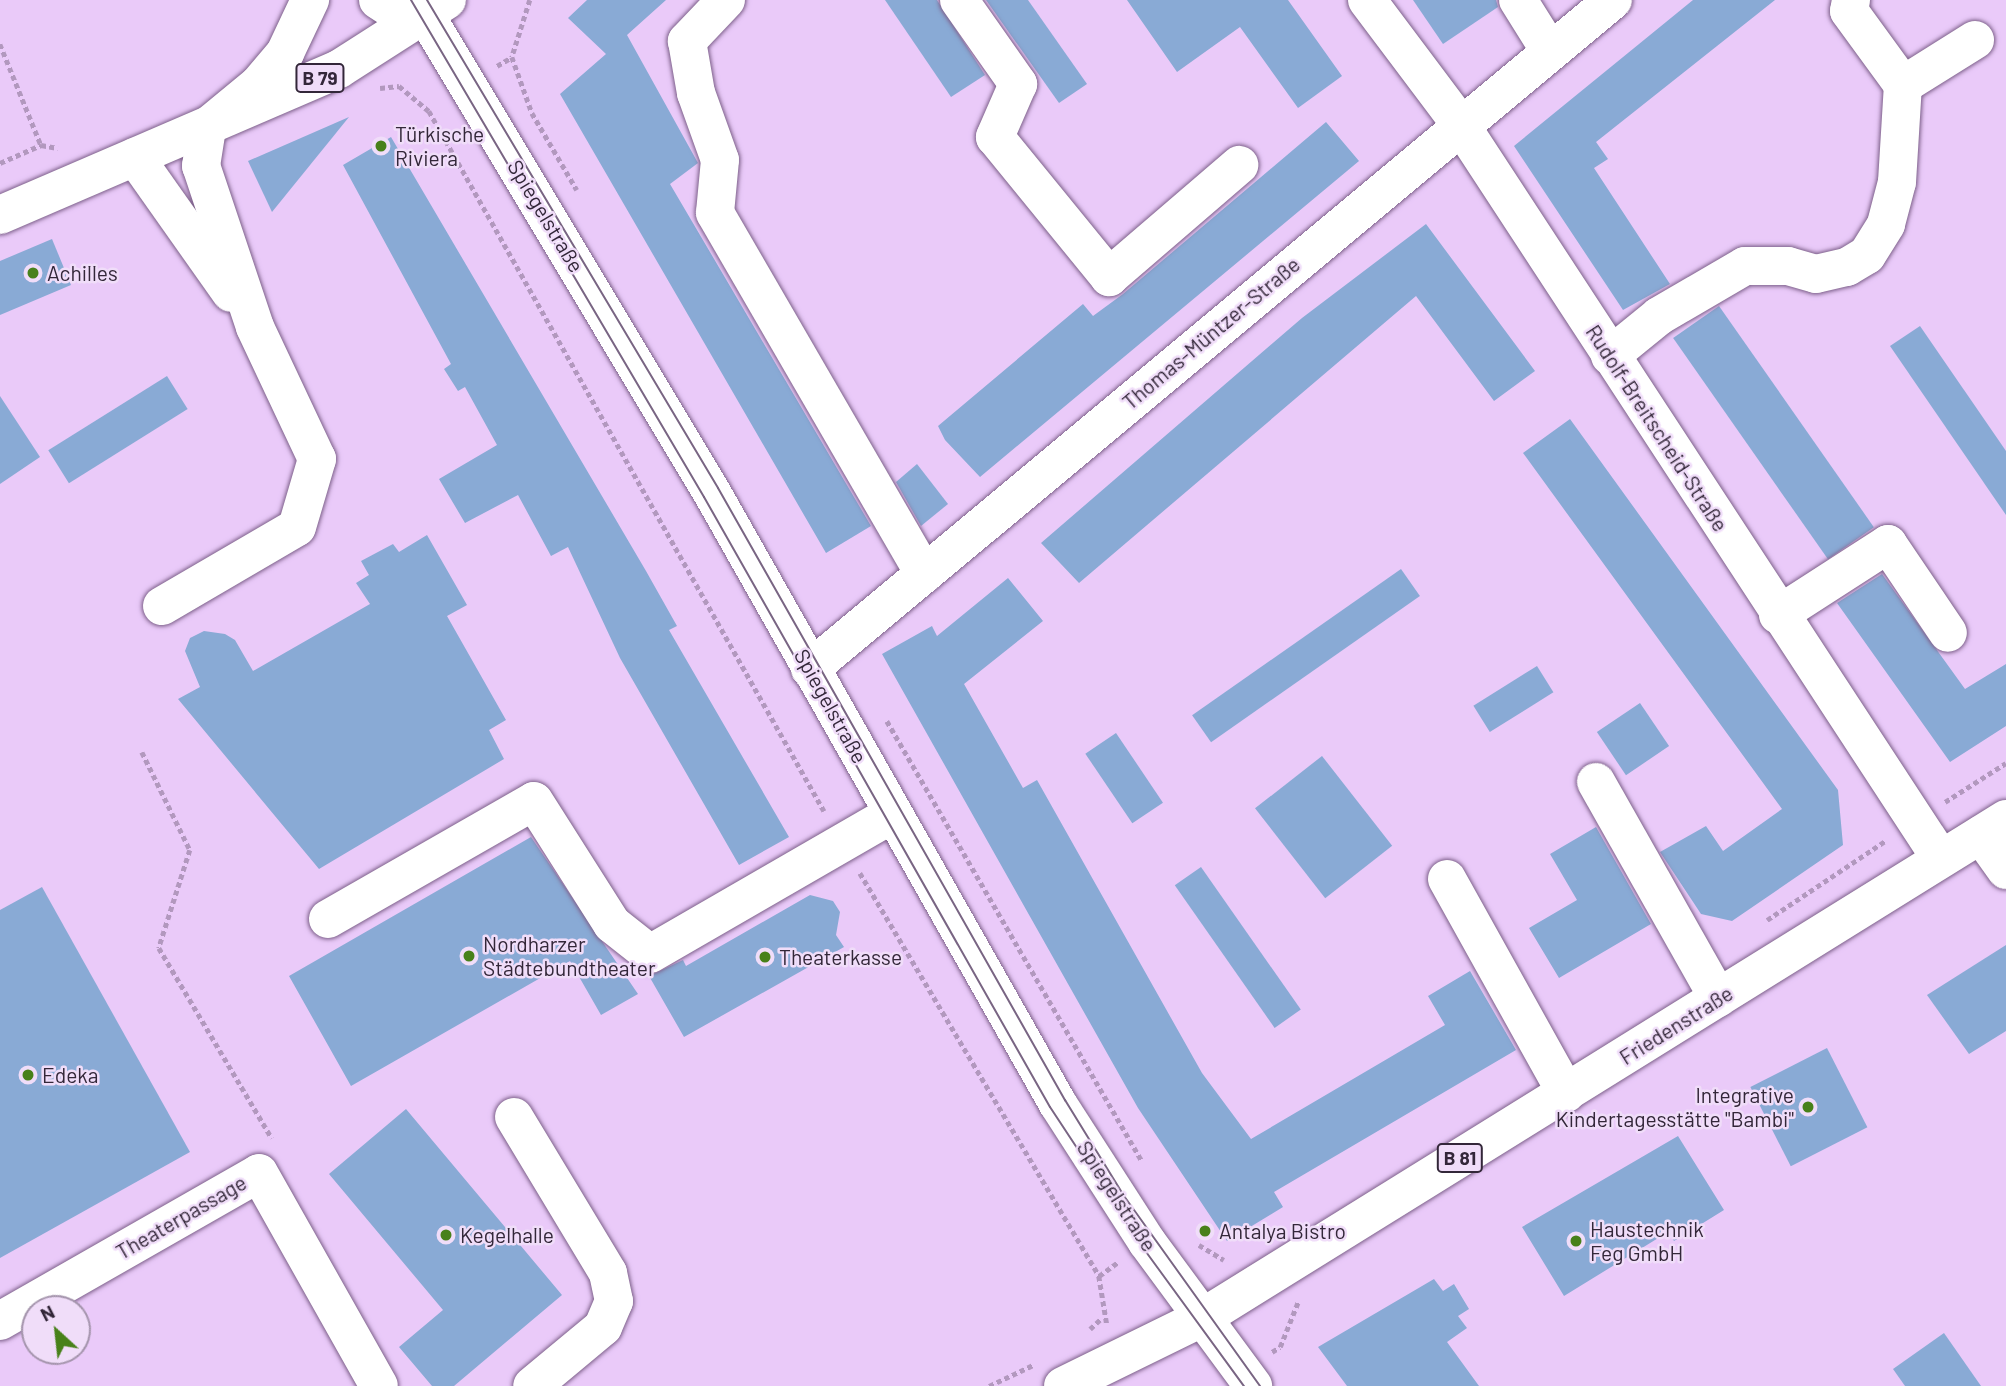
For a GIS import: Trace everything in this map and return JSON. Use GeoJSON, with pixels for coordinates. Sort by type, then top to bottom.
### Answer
{"type":"FeatureCollection","features":[{"type":"Feature","properties":{"kind":"street"},"geometry":{"type":"LineString","coordinates":[[162,606],[297,527],[317,459],[254,327],[201,166],[207,127],[258,85],[285,53],[310,0]]}},
{"type":"Feature","properties":{"kind":"street"},"geometry":{"type":"LineString","coordinates":[[378,0],[398,13],[435,5]]}},
{"type":"Feature","properties":{"kind":"street"},"geometry":{"type":"LineString","coordinates":[[726,0],[687,41],[696,93],[720,160],[715,212],[924,574]]}},
{"type":"Feature","properties":{"kind":"street"},"geometry":{"type":"LineString","coordinates":[[959,0],[1018,84],[995,137],[1109,277],[1239,165]]}},
{"type":"Feature","properties":{"kind":"street","name":"Rudolf-Breitscheid-Straße"},"geometry":{"type":"LineString","coordinates":[[1367,0],[1460,124],[1778,615],[1941,859]]}},
{"type":"Feature","properties":{"kind":"street"},"geometry":{"type":"LineString","coordinates":[[1518,0],[1550,51]]}},
{"type":"Feature","properties":{"kind":"street","name":"Thomas-Müntzer-Straße"},"geometry":{"type":"LineString","coordinates":[[810,669],[1460,124],[1613,0]]}},
{"type":"Feature","properties":{"kind":"street"},"geometry":{"type":"LineString","coordinates":[[1610,356],[1658,316],[1745,266],[1788,265],[1816,274],[1847,267],[1867,255],[1886,224],[1897,182],[1903,85],[1849,11],[1851,0]]}},
{"type":"Feature","properties":{"kind":"street","name":"B 79"},"geometry":{"type":"LineString","coordinates":[[0,215],[339,69],[435,5]]}},
{"type":"Feature","properties":{"kind":"street","name":"Spiegelstraße"},"geometry":{"type":"LineString","coordinates":[[435,5],[1058,1104],[1202,1318],[1253,1386]]}},
{"type":"Feature","properties":{"kind":"street"},"geometry":{"type":"LineString","coordinates":[[1903,85],[1975,40]]}},
{"type":"Feature","properties":{"kind":"street"},"geometry":{"type":"LineString","coordinates":[[135,157],[254,327]]}},
{"type":"Feature","properties":{"kind":"street"},"geometry":{"type":"LineString","coordinates":[[1778,615],[1888,544],[1948,633]]}},
{"type":"Feature","properties":{"kind":"street"},"geometry":{"type":"LineString","coordinates":[[1596,782],[1718,998]]}},
{"type":"Feature","properties":{"kind":"street"},"geometry":{"type":"LineString","coordinates":[[328,919],[534,802],[611,924],[650,954],[841,841],[892,814]]}},
{"type":"Feature","properties":{"kind":"street"},"geometry":{"type":"LineString","coordinates":[[1994,827],[2006,870]]}},
{"type":"Feature","properties":{"kind":"street","name":"Friedenstraße"},"geometry":{"type":"LineString","coordinates":[[1202,1318],[1994,827]]}},
{"type":"Feature","properties":{"kind":"street"},"geometry":{"type":"LineString","coordinates":[[1447,879],[1566,1093]]}},
{"type":"Feature","properties":{"kind":"street"},"geometry":{"type":"LineString","coordinates":[[514,1117],[608,1273],[614,1301],[603,1327],[532,1386]]}},
{"type":"Feature","properties":{"kind":"street","name":"Theaterpassage"},"geometry":{"type":"LineString","coordinates":[[0,1321],[259,1173],[379,1386]]}},
{"type":"Feature","properties":{"kind":"street","name":"B 81"},"geometry":{"type":"LineString","coordinates":[[1063,1386],[1202,1318]]}},
{"type":"Feature","properties":{"kind":"path"},"geometry":{"type":"LineString","coordinates":[[512,57],[530,0]]}},
{"type":"Feature","properties":{"kind":"path"},"geometry":{"type":"LineString","coordinates":[[0,44],[41,145]]}},
{"type":"Feature","properties":{"kind":"path"},"geometry":{"type":"LineString","coordinates":[[375,89],[399,86],[429,111],[841,841],[1099,1276]]}},
{"type":"Feature","properties":{"kind":"path"},"geometry":{"type":"LineString","coordinates":[[142,752],[190,850],[159,948],[279,1150]]}},
{"type":"Feature","properties":{"kind":"building"},"geometry":{"type":"Polygon","coordinates":[[[587,0],[666,0],[627,35],[698,163],[670,184],[871,526],[826,553],[560,94],[606,54],[568,18],[587,0]]]}},
{"type":"Feature","properties":{"kind":"building"},"geometry":{"type":"Polygon","coordinates":[[[885,0],[937,0],[985,75],[951,97],[885,0]]]}},
{"type":"Feature","properties":{"kind":"building"},"geometry":{"type":"Polygon","coordinates":[[[986,0],[1028,0],[1087,84],[1059,103],[986,0]]]}},
{"type":"Feature","properties":{"kind":"building"},"geometry":{"type":"Polygon","coordinates":[[[1127,0],[1288,0],[1342,76],[1298,108],[1240,27],[1177,72],[1127,0]]]}},
{"type":"Feature","properties":{"kind":"building"},"geometry":{"type":"Polygon","coordinates":[[[1413,0],[1496,0],[1498,7],[1443,44],[1413,0]]]}},
{"type":"Feature","properties":{"kind":"building"},"geometry":{"type":"Polygon","coordinates":[[[1693,0],[1775,0],[1596,142],[1608,159],[1594,168],[1670,284],[1623,310],[1514,146],[1693,0]]]}},
{"type":"Feature","properties":{"kind":"building"},"geometry":{"type":"Polygon","coordinates":[[[349,117],[272,212],[248,161],[349,117]]]}},
{"type":"Feature","properties":{"kind":"building"},"geometry":{"type":"Polygon","coordinates":[[[1326,122],[1359,161],[980,477],[945,440],[938,426],[1083,304],[1093,316],[1123,294],[1326,122]]]}},
{"type":"Feature","properties":{"kind":"building"},"geometry":{"type":"Polygon","coordinates":[[[391,137],[646,571],[677,626],[669,630],[789,837],[739,865],[620,658],[568,547],[551,556],[518,495],[465,523],[439,479],[497,445],[465,387],[458,391],[444,369],[451,364],[343,165],[391,137]]]}},
{"type":"Feature","properties":{"kind":"building"},"geometry":{"type":"Polygon","coordinates":[[[1426,224],[1535,371],[1494,401],[1416,296],[1079,583],[1041,543],[1302,318],[1426,224]]]}},
{"type":"Feature","properties":{"kind":"building","name":"Achilles"},"geometry":{"type":"Polygon","coordinates":[[[52,239],[71,285],[0,315],[0,261],[52,239]]]}},
{"type":"Feature","properties":{"kind":"building"},"geometry":{"type":"Polygon","coordinates":[[[1719,306],[1874,527],[1828,559],[1673,338],[1719,306]]]}},
{"type":"Feature","properties":{"kind":"building"},"geometry":{"type":"Polygon","coordinates":[[[1920,326],[2006,451],[2006,515],[1890,346],[1920,326]]]}},
{"type":"Feature","properties":{"kind":"building"},"geometry":{"type":"Polygon","coordinates":[[[167,376],[188,409],[69,483],[48,450],[167,376]]]}},
{"type":"Feature","properties":{"kind":"building"},"geometry":{"type":"Polygon","coordinates":[[[0,396],[40,457],[0,484],[0,396]]]}},
{"type":"Feature","properties":{"kind":"building"},"geometry":{"type":"Polygon","coordinates":[[[1570,419],[1838,790],[1843,845],[1732,921],[1701,914],[1660,852],[1706,826],[1723,851],[1782,809],[1523,453],[1570,419]]]}},
{"type":"Feature","properties":{"kind":"building"},"geometry":{"type":"Polygon","coordinates":[[[917,464],[948,504],[921,526],[896,482],[917,464]]]}},
{"type":"Feature","properties":{"kind":"building"},"geometry":{"type":"Polygon","coordinates":[[[427,535],[467,605],[447,616],[506,720],[489,730],[504,759],[319,869],[178,699],[200,687],[185,651],[190,638],[204,631],[225,634],[235,640],[253,671],[370,604],[356,583],[369,575],[361,561],[393,544],[399,552],[427,535]]]}},
{"type":"Feature","properties":{"kind":"building"},"geometry":{"type":"Polygon","coordinates":[[[1401,569],[1420,596],[1211,742],[1192,715],[1401,569]]]}},
{"type":"Feature","properties":{"kind":"building"},"geometry":{"type":"Polygon","coordinates":[[[1882,574],[1965,689],[2006,664],[2006,726],[1950,762],[1837,603],[1882,574]]]}},
{"type":"Feature","properties":{"kind":"building"},"geometry":{"type":"Polygon","coordinates":[[[1008,578],[1043,621],[964,684],[1023,788],[1037,780],[1202,1073],[1251,1139],[1445,1025],[1428,996],[1470,971],[1516,1050],[1274,1192],[1283,1207],[1227,1241],[1138,1108],[882,654],[932,626],[937,636],[1008,578]]]}},
{"type":"Feature","properties":{"kind":"building"},"geometry":{"type":"Polygon","coordinates":[[[1537,666],[1553,692],[1490,732],[1473,706],[1537,666]]]}},
{"type":"Feature","properties":{"kind":"building"},"geometry":{"type":"Polygon","coordinates":[[[1640,703],[1669,746],[1626,775],[1597,732],[1640,703]]]}},
{"type":"Feature","properties":{"kind":"building"},"geometry":{"type":"Polygon","coordinates":[[[1116,733],[1163,803],[1132,823],[1085,754],[1116,733]]]}},
{"type":"Feature","properties":{"kind":"building"},"geometry":{"type":"Polygon","coordinates":[[[1322,756],[1392,846],[1325,898],[1255,808],[1322,756]]]}},
{"type":"Feature","properties":{"kind":"building"},"geometry":{"type":"Polygon","coordinates":[[[1596,827],[1651,924],[1559,978],[1529,928],[1577,900],[1550,854],[1596,827]]]}},
{"type":"Feature","properties":{"kind":"building","name":"Nordharzer Städtebundtheater"},"geometry":{"type":"Polygon","coordinates":[[[531,837],[638,994],[601,1015],[570,961],[351,1086],[289,976],[531,837]]]}},
{"type":"Feature","properties":{"kind":"building"},"geometry":{"type":"Polygon","coordinates":[[[1201,867],[1301,1010],[1275,1028],[1175,885],[1201,867]]]}},
{"type":"Feature","properties":{"kind":"building"},"geometry":{"type":"Polygon","coordinates":[[[42,887],[190,1152],[0,1258],[0,910],[42,887]]]}},
{"type":"Feature","properties":{"kind":"building","name":"Theaterkasse"},"geometry":{"type":"Polygon","coordinates":[[[810,895],[833,901],[840,912],[836,935],[844,947],[684,1037],[649,976],[683,960],[686,966],[810,895]]]}},
{"type":"Feature","properties":{"kind":"building"},"geometry":{"type":"Polygon","coordinates":[[[2006,945],[2006,1031],[1969,1054],[1927,995],[2006,945]]]}},
{"type":"Feature","properties":{"kind":"building","name":"Integrative Kindertagesstätte \"Bambi\""},"geometry":{"type":"Polygon","coordinates":[[[1827,1048],[1867,1127],[1791,1166],[1750,1087],[1827,1048]]]}},
{"type":"Feature","properties":{"kind":"building","name":"Kegelhalle"},"geometry":{"type":"Polygon","coordinates":[[[406,1109],[562,1295],[454,1386],[432,1386],[399,1347],[443,1310],[329,1174],[406,1109]]]}},
{"type":"Feature","properties":{"kind":"building"},"geometry":{"type":"Polygon","coordinates":[[[1678,1136],[1724,1210],[1674,1241],[1668,1232],[1564,1296],[1522,1227],[1678,1136]]]}},
{"type":"Feature","properties":{"kind":"building"},"geometry":{"type":"Polygon","coordinates":[[[1434,1279],[1443,1291],[1454,1284],[1469,1309],[1458,1316],[1467,1328],[1447,1342],[1479,1386],[1347,1386],[1318,1347],[1434,1279]]]}},
{"type":"Feature","properties":{"kind":"building"},"geometry":{"type":"Polygon","coordinates":[[[1944,1333],[1981,1386],[1905,1386],[1893,1369],[1944,1333]]]}},
{"type":"Feature","properties":{"kind":"tram line"},"geometry":{"type":"LineString","coordinates":[[411,0],[704,497],[1050,1107],[1141,1245],[1244,1386]]}},
{"type":"Feature","properties":{"kind":"tram line"},"geometry":{"type":"LineString","coordinates":[[427,0],[718,488],[1065,1100],[1124,1196],[1260,1386]]}},
{"type":"Feature","properties":{"kind":"place","name":"Türkische Riviera"},"geometry":{"type":"Point","coordinates":[381,146]}},
{"type":"Feature","properties":{"kind":"place","name":"Achilles"},"geometry":{"type":"Point","coordinates":[33,273]}},
{"type":"Feature","properties":{"kind":"place","name":"Nordharzer Städtebundtheater"},"geometry":{"type":"Point","coordinates":[469,956]}},
{"type":"Feature","properties":{"kind":"place","name":"Theaterkasse"},"geometry":{"type":"Point","coordinates":[765,957]}},
{"type":"Feature","properties":{"kind":"place","name":"Edeka"},"geometry":{"type":"Point","coordinates":[28,1075]}},
{"type":"Feature","properties":{"kind":"place","name":"Integrative Kindertagesstätte \"Bambi\""},"geometry":{"type":"Point","coordinates":[1808,1107]}},
{"type":"Feature","properties":{"kind":"place","name":"Antalya Bistro"},"geometry":{"type":"Point","coordinates":[1205,1231]}},
{"type":"Feature","properties":{"kind":"place","name":"Kegelhalle"},"geometry":{"type":"Point","coordinates":[446,1235]}},
{"type":"Feature","properties":{"kind":"place","name":"Haustechnik Feg GmbH"},"geometry":{"type":"Point","coordinates":[1576,1241]}}]}
